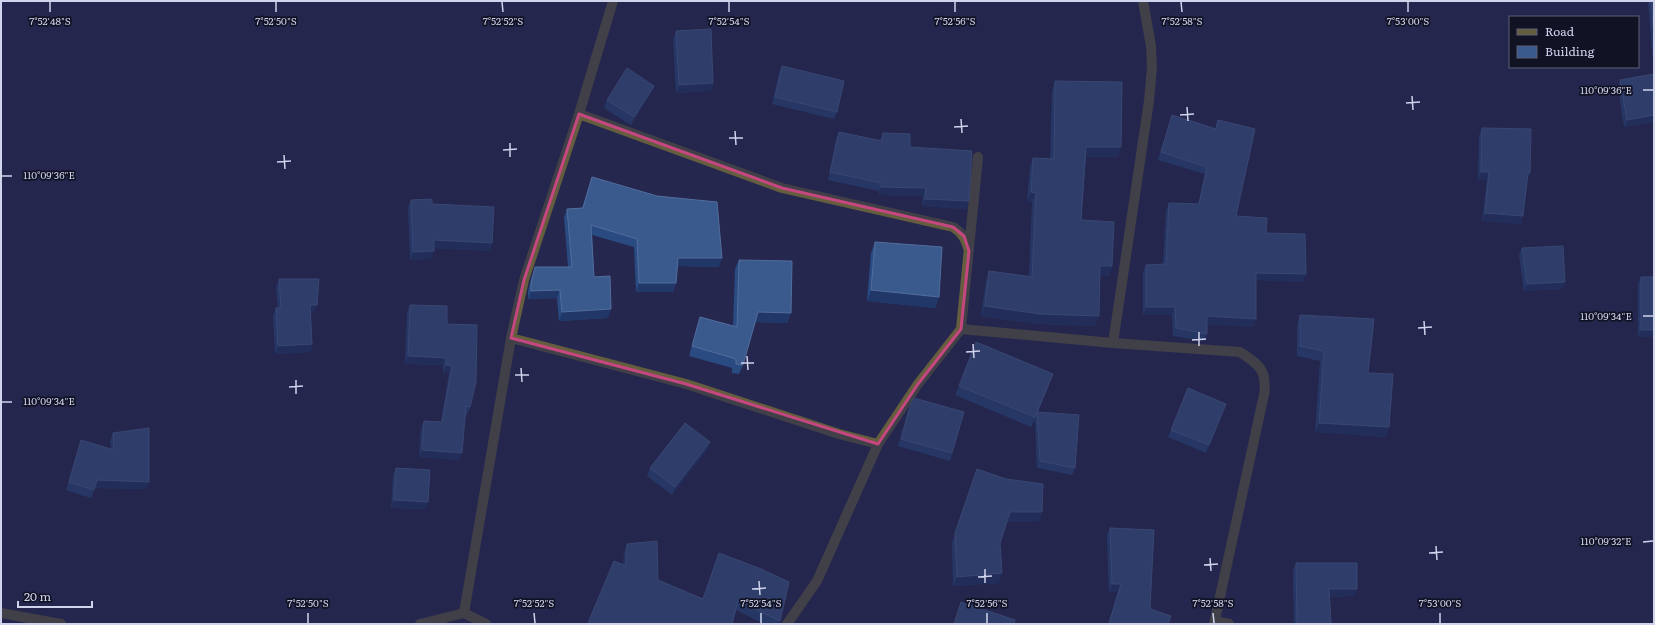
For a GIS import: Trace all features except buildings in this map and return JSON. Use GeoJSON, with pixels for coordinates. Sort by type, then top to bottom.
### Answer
{"type":"FeatureCollection","features":[{"type":"Feature","properties":{"kind":"street"},"geometry":{"type":"LineString","coordinates":[[464,613],[511,338],[524,280],[613,1]]}},
{"type":"Feature","properties":{"kind":"street"},"geometry":{"type":"LineString","coordinates":[[1113,343],[1150,101],[1152,46],[1143,1]]}},
{"type":"Feature","properties":{"kind":"street"},"geometry":{"type":"LineString","coordinates":[[578,114],[782,188],[953,227],[964,236],[969,251]]}},
{"type":"Feature","properties":{"kind":"street"},"geometry":{"type":"LineString","coordinates":[[787,624],[816,582],[878,444],[918,384],[961,329],[978,157]]}},
{"type":"Feature","properties":{"kind":"street"},"geometry":{"type":"LineString","coordinates":[[961,329],[1113,343],[1240,352],[1248,357],[1263,373],[1265,390],[1215,622],[1229,624]]}},
{"type":"Feature","properties":{"kind":"street"},"geometry":{"type":"LineString","coordinates":[[511,338],[686,384],[839,434],[878,444]]}},
{"type":"Feature","properties":{"kind":"street"},"geometry":{"type":"LineString","coordinates":[[1,613],[62,624]]}},
{"type":"Feature","properties":{"kind":"street"},"geometry":{"type":"LineString","coordinates":[[420,624],[464,613],[486,624]]}},
{"type":"Feature","properties":{"kind":"highlighted area"},"geometry":{"type":"Polygon","coordinates":[[[579,114],[782,188],[953,227],[964,236],[969,251],[961,329],[918,384],[878,444],[686,384],[511,338],[524,280],[579,114]]]}}]}
